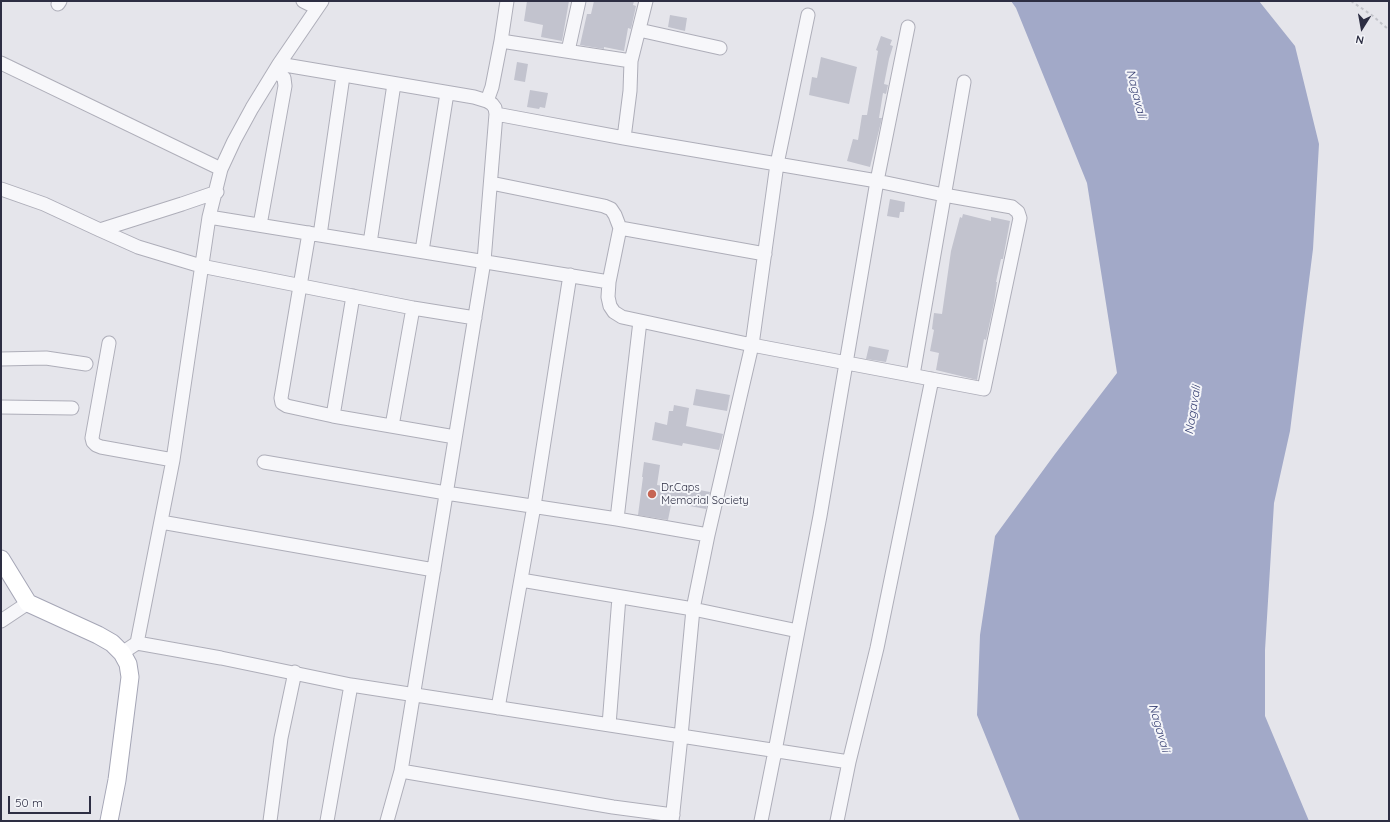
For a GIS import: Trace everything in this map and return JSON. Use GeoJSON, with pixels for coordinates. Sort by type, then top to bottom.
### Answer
{"type":"FeatureCollection","features":[{"type":"Feature","properties":{"kind":"main road"},"geometry":{"type":"LineString","coordinates":[[1,559],[28,603],[98,635],[112,643],[122,653],[128,664],[130,678],[117,780],[110,821]]}},
{"type":"Feature","properties":{"kind":"street"},"geometry":{"type":"LineString","coordinates":[[137,643],[172,460],[209,217],[217,192],[221,169],[234,141],[277,68],[319,4],[303,1]]}},
{"type":"Feature","properties":{"kind":"street"},"geometry":{"type":"LineString","coordinates":[[487,100],[492,87],[507,1]]}},
{"type":"Feature","properties":{"kind":"street"},"geometry":{"type":"LineString","coordinates":[[568,51],[579,1]]}},
{"type":"Feature","properties":{"kind":"street"},"geometry":{"type":"LineString","coordinates":[[624,138],[630,91],[631,61],[646,1]]}},
{"type":"Feature","properties":{"kind":"street"},"geometry":{"type":"LineString","coordinates":[[401,771],[673,818],[693,609],[708,535],[752,345],[777,164],[808,15]]}},
{"type":"Feature","properties":{"kind":"street"},"geometry":{"type":"LineString","coordinates":[[760,821],[775,751],[820,516],[877,181],[908,27]]}},
{"type":"Feature","properties":{"kind":"street"},"geometry":{"type":"LineString","coordinates":[[639,30],[720,48]]}},
{"type":"Feature","properties":{"kind":"street"},"geometry":{"type":"LineString","coordinates":[[501,41],[631,61]]}},
{"type":"Feature","properties":{"kind":"street"},"geometry":{"type":"LineString","coordinates":[[1,63],[221,169]]}},
{"type":"Feature","properties":{"kind":"street"},"geometry":{"type":"LineString","coordinates":[[277,68],[343,76],[487,100],[495,108],[496,114],[484,262],[401,771],[387,821]]}},
{"type":"Feature","properties":{"kind":"street"},"geometry":{"type":"LineString","coordinates":[[260,225],[285,86],[284,78],[277,68]]}},
{"type":"Feature","properties":{"kind":"street"},"geometry":{"type":"LineString","coordinates":[[343,76],[315,234],[300,286],[281,398],[282,403],[288,406],[333,416],[455,437]]}},
{"type":"Feature","properties":{"kind":"street"},"geometry":{"type":"LineString","coordinates":[[913,376],[964,82]]}},
{"type":"Feature","properties":{"kind":"street"},"geometry":{"type":"LineString","coordinates":[[370,243],[394,84]]}},
{"type":"Feature","properties":{"kind":"street"},"geometry":{"type":"LineString","coordinates":[[422,251],[447,93]]}},
{"type":"Feature","properties":{"kind":"street"},"geometry":{"type":"LineString","coordinates":[[491,183],[604,206],[611,209],[616,215],[620,228],[609,282],[608,297],[610,306],[614,312],[622,317],[752,345],[984,389],[1020,218],[1018,212],[1012,207],[877,181],[624,138],[496,114]]}},
{"type":"Feature","properties":{"kind":"street"},"geometry":{"type":"LineString","coordinates":[[1,189],[44,204],[138,247],[201,266],[413,308],[475,318]]}},
{"type":"Feature","properties":{"kind":"street"},"geometry":{"type":"LineString","coordinates":[[100,230],[217,192]]}},
{"type":"Feature","properties":{"kind":"street"},"geometry":{"type":"LineString","coordinates":[[209,217],[609,282]]}},
{"type":"Feature","properties":{"kind":"street"},"geometry":{"type":"LineString","coordinates":[[620,228],[765,254]]}},
{"type":"Feature","properties":{"kind":"street"},"geometry":{"type":"LineString","coordinates":[[498,708],[534,506],[570,275]]}},
{"type":"Feature","properties":{"kind":"street"},"geometry":{"type":"LineString","coordinates":[[333,416],[353,296]]}},
{"type":"Feature","properties":{"kind":"street"},"geometry":{"type":"LineString","coordinates":[[392,426],[413,308]]}},
{"type":"Feature","properties":{"kind":"street"},"geometry":{"type":"LineString","coordinates":[[616,519],[640,321]]}},
{"type":"Feature","properties":{"kind":"street"},"geometry":{"type":"LineString","coordinates":[[109,342],[92,438],[93,442],[102,447],[172,460]]}},
{"type":"Feature","properties":{"kind":"street"},"geometry":{"type":"LineString","coordinates":[[1,359],[46,358],[86,364]]}},
{"type":"Feature","properties":{"kind":"street"},"geometry":{"type":"LineString","coordinates":[[837,821],[849,762],[877,648],[932,379]]}},
{"type":"Feature","properties":{"kind":"street"},"geometry":{"type":"LineString","coordinates":[[1,407],[72,408]]}},
{"type":"Feature","properties":{"kind":"street"},"geometry":{"type":"LineString","coordinates":[[264,462],[708,535]]}},
{"type":"Feature","properties":{"kind":"street"},"geometry":{"type":"LineString","coordinates":[[161,522],[434,570]]}},
{"type":"Feature","properties":{"kind":"street"},"geometry":{"type":"LineString","coordinates":[[521,580],[693,609],[798,631]]}},
{"type":"Feature","properties":{"kind":"street"},"geometry":{"type":"LineString","coordinates":[[609,725],[619,597]]}},
{"type":"Feature","properties":{"kind":"street"},"geometry":{"type":"LineString","coordinates":[[1,621],[28,603]]}},
{"type":"Feature","properties":{"kind":"street"},"geometry":{"type":"LineString","coordinates":[[122,653],[137,643],[295,672],[352,685],[849,762]]}},
{"type":"Feature","properties":{"kind":"street"},"geometry":{"type":"LineString","coordinates":[[270,821],[281,738],[295,672]]}},
{"type":"Feature","properties":{"kind":"street"},"geometry":{"type":"LineString","coordinates":[[327,821],[352,685]]}},
{"type":"Feature","properties":{"kind":"path"},"geometry":{"type":"LineString","coordinates":[[1351,1],[1373,16],[1389,30]]}},
{"type":"Feature","properties":{"kind":"water","name":"Nagavali"},"geometry":{"type":"Polygon","coordinates":[[[1011,1],[1259,1],[1295,46],[1319,144],[1313,249],[1290,431],[1274,503],[1265,650],[1265,716],[1309,821],[1020,821],[977,715],[980,635],[995,536],[1117,373],[1087,183],[1016,8],[1011,1]]]}},
{"type":"Feature","properties":{"kind":"building"},"geometry":{"type":"Polygon","coordinates":[[[527,1],[569,1],[562,41],[541,37],[543,25],[524,21],[527,1]]]}},
{"type":"Feature","properties":{"kind":"building"},"geometry":{"type":"Polygon","coordinates":[[[594,1],[634,1],[633,5],[636,6],[631,29],[628,28],[624,51],[604,47],[604,49],[580,45],[587,14],[591,14],[594,1]]]}},
{"type":"Feature","properties":{"kind":"building"},"geometry":{"type":"Polygon","coordinates":[[[670,15],[687,18],[685,31],[668,27],[670,15]]]}},
{"type":"Feature","properties":{"kind":"building"},"geometry":{"type":"Polygon","coordinates":[[[881,36],[892,40],[890,45],[893,46],[884,84],[888,85],[886,94],[883,93],[879,118],[882,118],[870,167],[847,161],[853,139],[858,140],[862,115],[867,115],[878,51],[876,50],[881,36]]]}},
{"type":"Feature","properties":{"kind":"building"},"geometry":{"type":"Polygon","coordinates":[[[821,57],[857,67],[849,104],[809,95],[812,77],[817,78],[821,57]]]}},
{"type":"Feature","properties":{"kind":"building"},"geometry":{"type":"Polygon","coordinates":[[[517,62],[528,64],[525,82],[514,80],[517,62]]]}},
{"type":"Feature","properties":{"kind":"building"},"geometry":{"type":"Polygon","coordinates":[[[530,90],[548,93],[545,108],[540,107],[539,109],[527,107],[530,90]]]}},
{"type":"Feature","properties":{"kind":"building"},"geometry":{"type":"Polygon","coordinates":[[[890,199],[905,202],[904,212],[900,212],[899,218],[887,216],[890,199]]]}},
{"type":"Feature","properties":{"kind":"building"},"geometry":{"type":"Polygon","coordinates":[[[963,214],[991,221],[991,217],[1010,221],[1003,259],[1001,259],[996,282],[994,303],[986,340],[984,339],[977,380],[936,370],[939,353],[930,351],[934,330],[932,329],[934,313],[942,314],[951,251],[960,217],[962,218],[963,214]]]}},
{"type":"Feature","properties":{"kind":"building"},"geometry":{"type":"Polygon","coordinates":[[[869,346],[889,350],[886,362],[866,359],[869,346]]]}},
{"type":"Feature","properties":{"kind":"building"},"geometry":{"type":"Polygon","coordinates":[[[696,389],[730,395],[727,411],[693,405],[696,389]]]}},
{"type":"Feature","properties":{"kind":"building"},"geometry":{"type":"Polygon","coordinates":[[[674,405],[689,408],[686,426],[723,434],[719,450],[683,443],[682,446],[652,440],[655,422],[667,425],[669,411],[673,411],[674,405]]]}},
{"type":"Feature","properties":{"kind":"building"},"geometry":{"type":"Polygon","coordinates":[[[644,462],[660,465],[657,485],[684,489],[684,487],[710,492],[706,509],[673,503],[671,505],[668,520],[638,515],[644,462]]]}},
{"type":"Feature","properties":{"kind":"place","name":"Dr.Caps Memorial Society"},"geometry":{"type":"Point","coordinates":[652,494]}}]}
